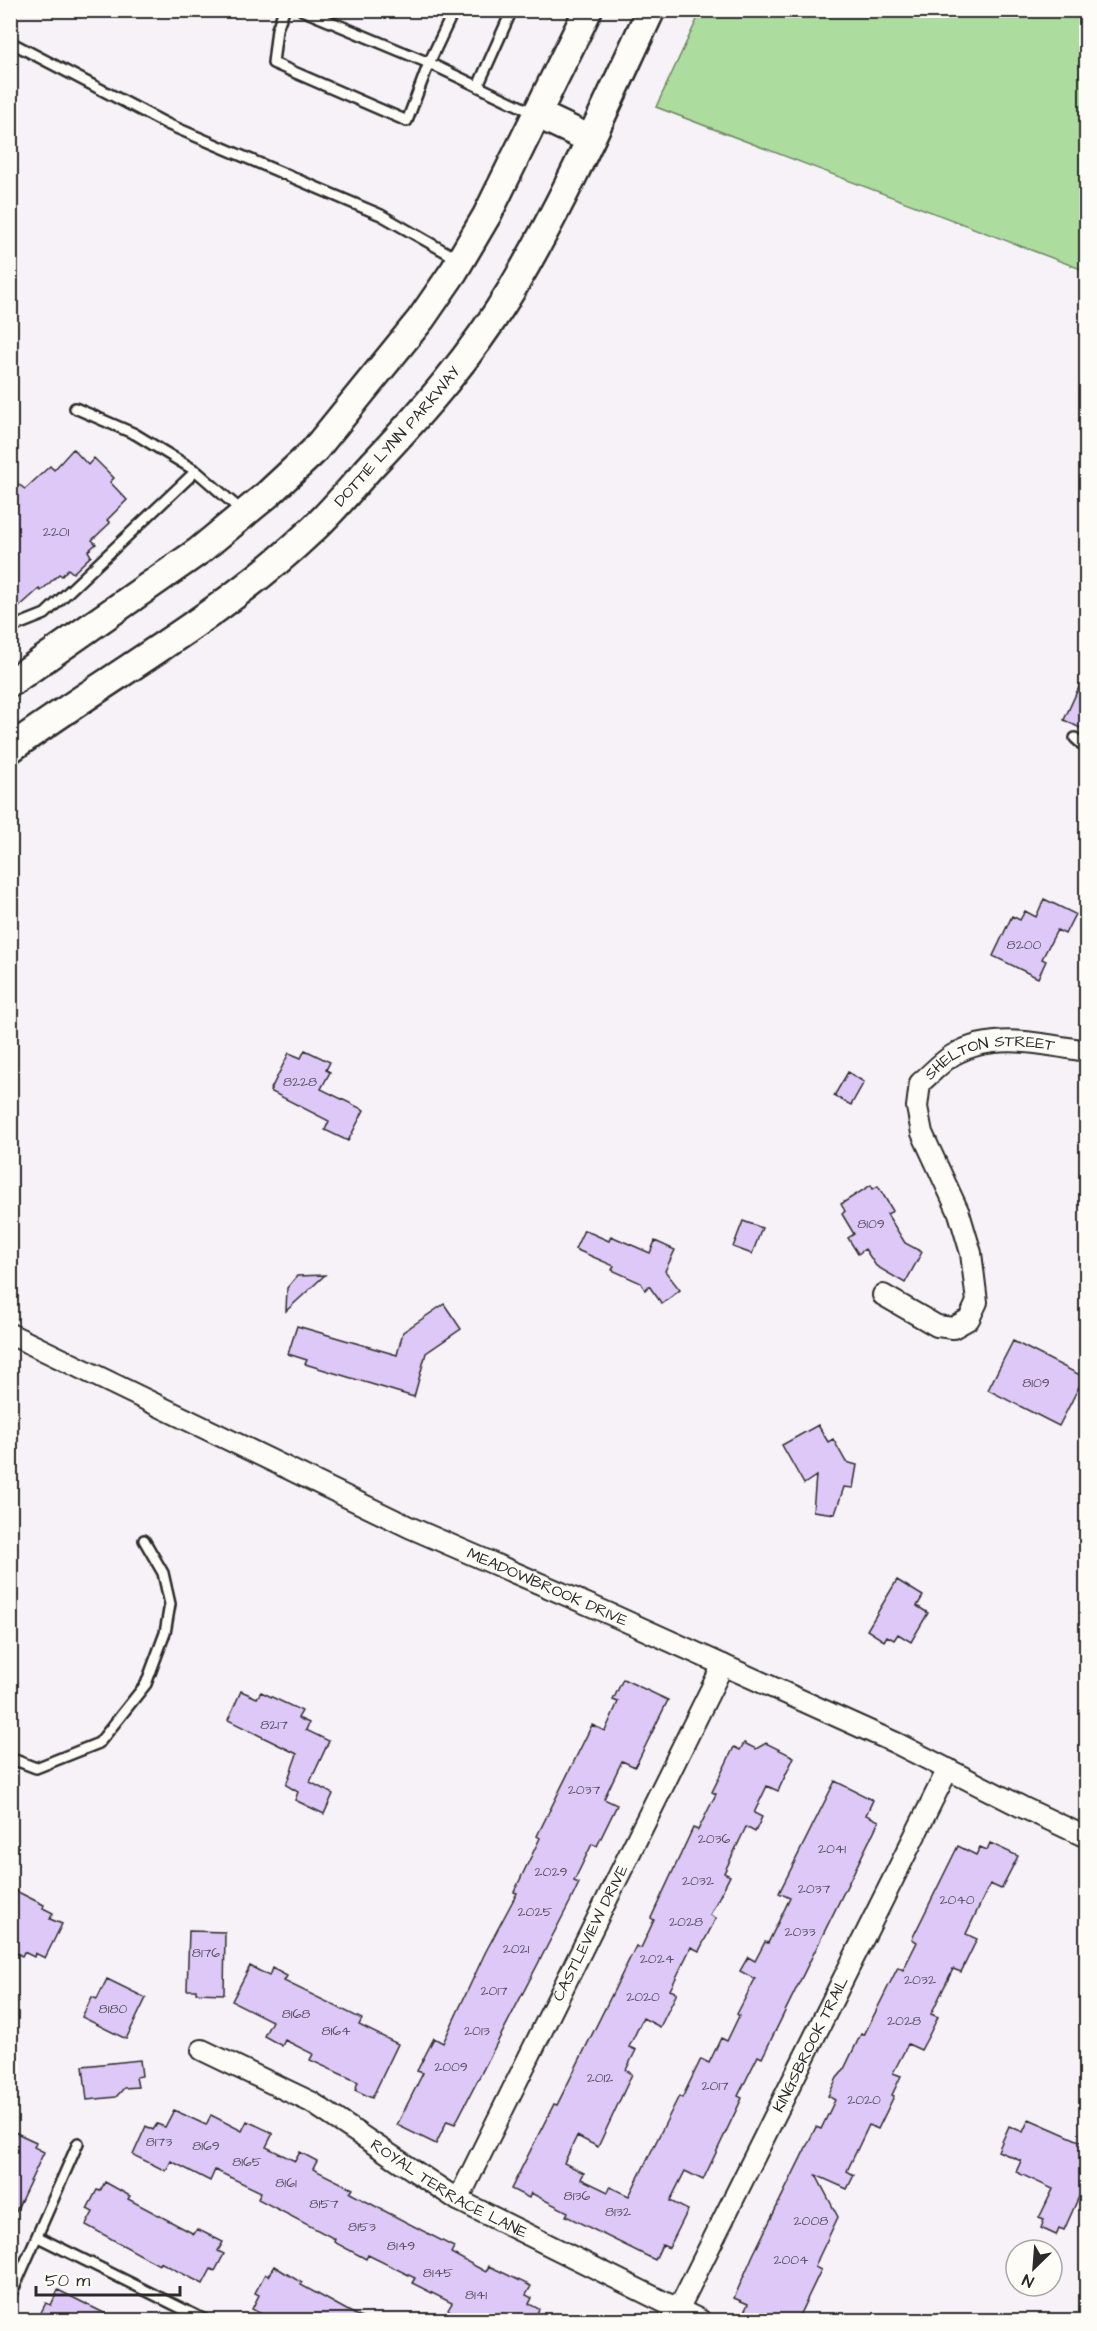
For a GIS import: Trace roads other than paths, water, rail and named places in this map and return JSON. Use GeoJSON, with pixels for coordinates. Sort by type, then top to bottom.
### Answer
{"type":"FeatureCollection","features":[{"type":"Feature","properties":{"kind":"main road"},"geometry":{"type":"LineString","coordinates":[[10,683],[199,551],[313,452],[421,319],[460,260],[486,215],[588,10]]}},
{"type":"Feature","properties":{"kind":"main road","name":"DOTTIE LYNN PARKWAY"},"geometry":{"type":"LineString","coordinates":[[10,749],[61,712],[166,644],[237,593],[311,531],[434,399],[473,347],[515,284],[561,201],[651,10]]}},
{"type":"Feature","properties":{"kind":"main road"},"geometry":{"type":"LineString","coordinates":[[537,114],[590,139]]}},
{"type":"Feature","properties":{"kind":"street","name":"SHELTON STREET"},"geometry":{"type":"LineString","coordinates":[[883,1295],[937,1326],[953,1328],[969,1319],[977,1302],[971,1253],[959,1213],[922,1133],[917,1107],[920,1083],[952,1055],[990,1041],[1039,1044],[1086,1051]]}},
{"type":"Feature","properties":{"kind":"street","name":"MEADOWBROOK DRIVE"},"geometry":{"type":"LineString","coordinates":[[10,1334],[409,1527],[896,1743],[1086,1837]]}},
{"type":"Feature","properties":{"kind":"street","name":"CASTLEVIEW DRIVE"},"geometry":{"type":"LineString","coordinates":[[458,2200],[723,1665]]}},
{"type":"Feature","properties":{"kind":"street","name":"KINGSBROOK TRAIL"},"geometry":{"type":"LineString","coordinates":[[676,2315],[948,1769]]}},
{"type":"Feature","properties":{"kind":"street","name":"ROYAL TERRACE LANE"},"geometry":{"type":"LineString","coordinates":[[202,2050],[311,2102],[458,2200],[676,2315],[700,2320]]}},
{"type":"Feature","properties":{"kind":"lane"},"geometry":{"type":"LineString","coordinates":[[284,10],[277,29],[273,63],[407,121],[429,63],[454,10]]}},
{"type":"Feature","properties":{"kind":"lane"},"geometry":{"type":"LineString","coordinates":[[302,10],[429,63],[537,114]]}},
{"type":"Feature","properties":{"kind":"lane"},"geometry":{"type":"LineString","coordinates":[[478,86],[512,10]]}},
{"type":"Feature","properties":{"kind":"lane"},"geometry":{"type":"LineString","coordinates":[[10,42],[168,124],[381,214],[460,260]]}},
{"type":"Feature","properties":{"kind":"lane"},"geometry":{"type":"LineString","coordinates":[[75,408],[135,434],[196,471],[244,513]]}},
{"type":"Feature","properties":{"kind":"lane"},"geometry":{"type":"LineString","coordinates":[[10,628],[45,614],[196,471]]}},
{"type":"Feature","properties":{"kind":"lane"},"geometry":{"type":"LineString","coordinates":[[1075,738],[1086,747]]}},
{"type":"Feature","properties":{"kind":"lane"},"geometry":{"type":"LineString","coordinates":[[10,1758],[36,1768],[99,1743],[146,1684],[165,1633],[170,1604],[163,1573],[144,1540]]}},
{"type":"Feature","properties":{"kind":"lane"},"geometry":{"type":"LineString","coordinates":[[10,2297],[78,2143]]}},
{"type":"Feature","properties":{"kind":"lane"},"geometry":{"type":"LineString","coordinates":[[38,2237],[205,2320]]}}]}
